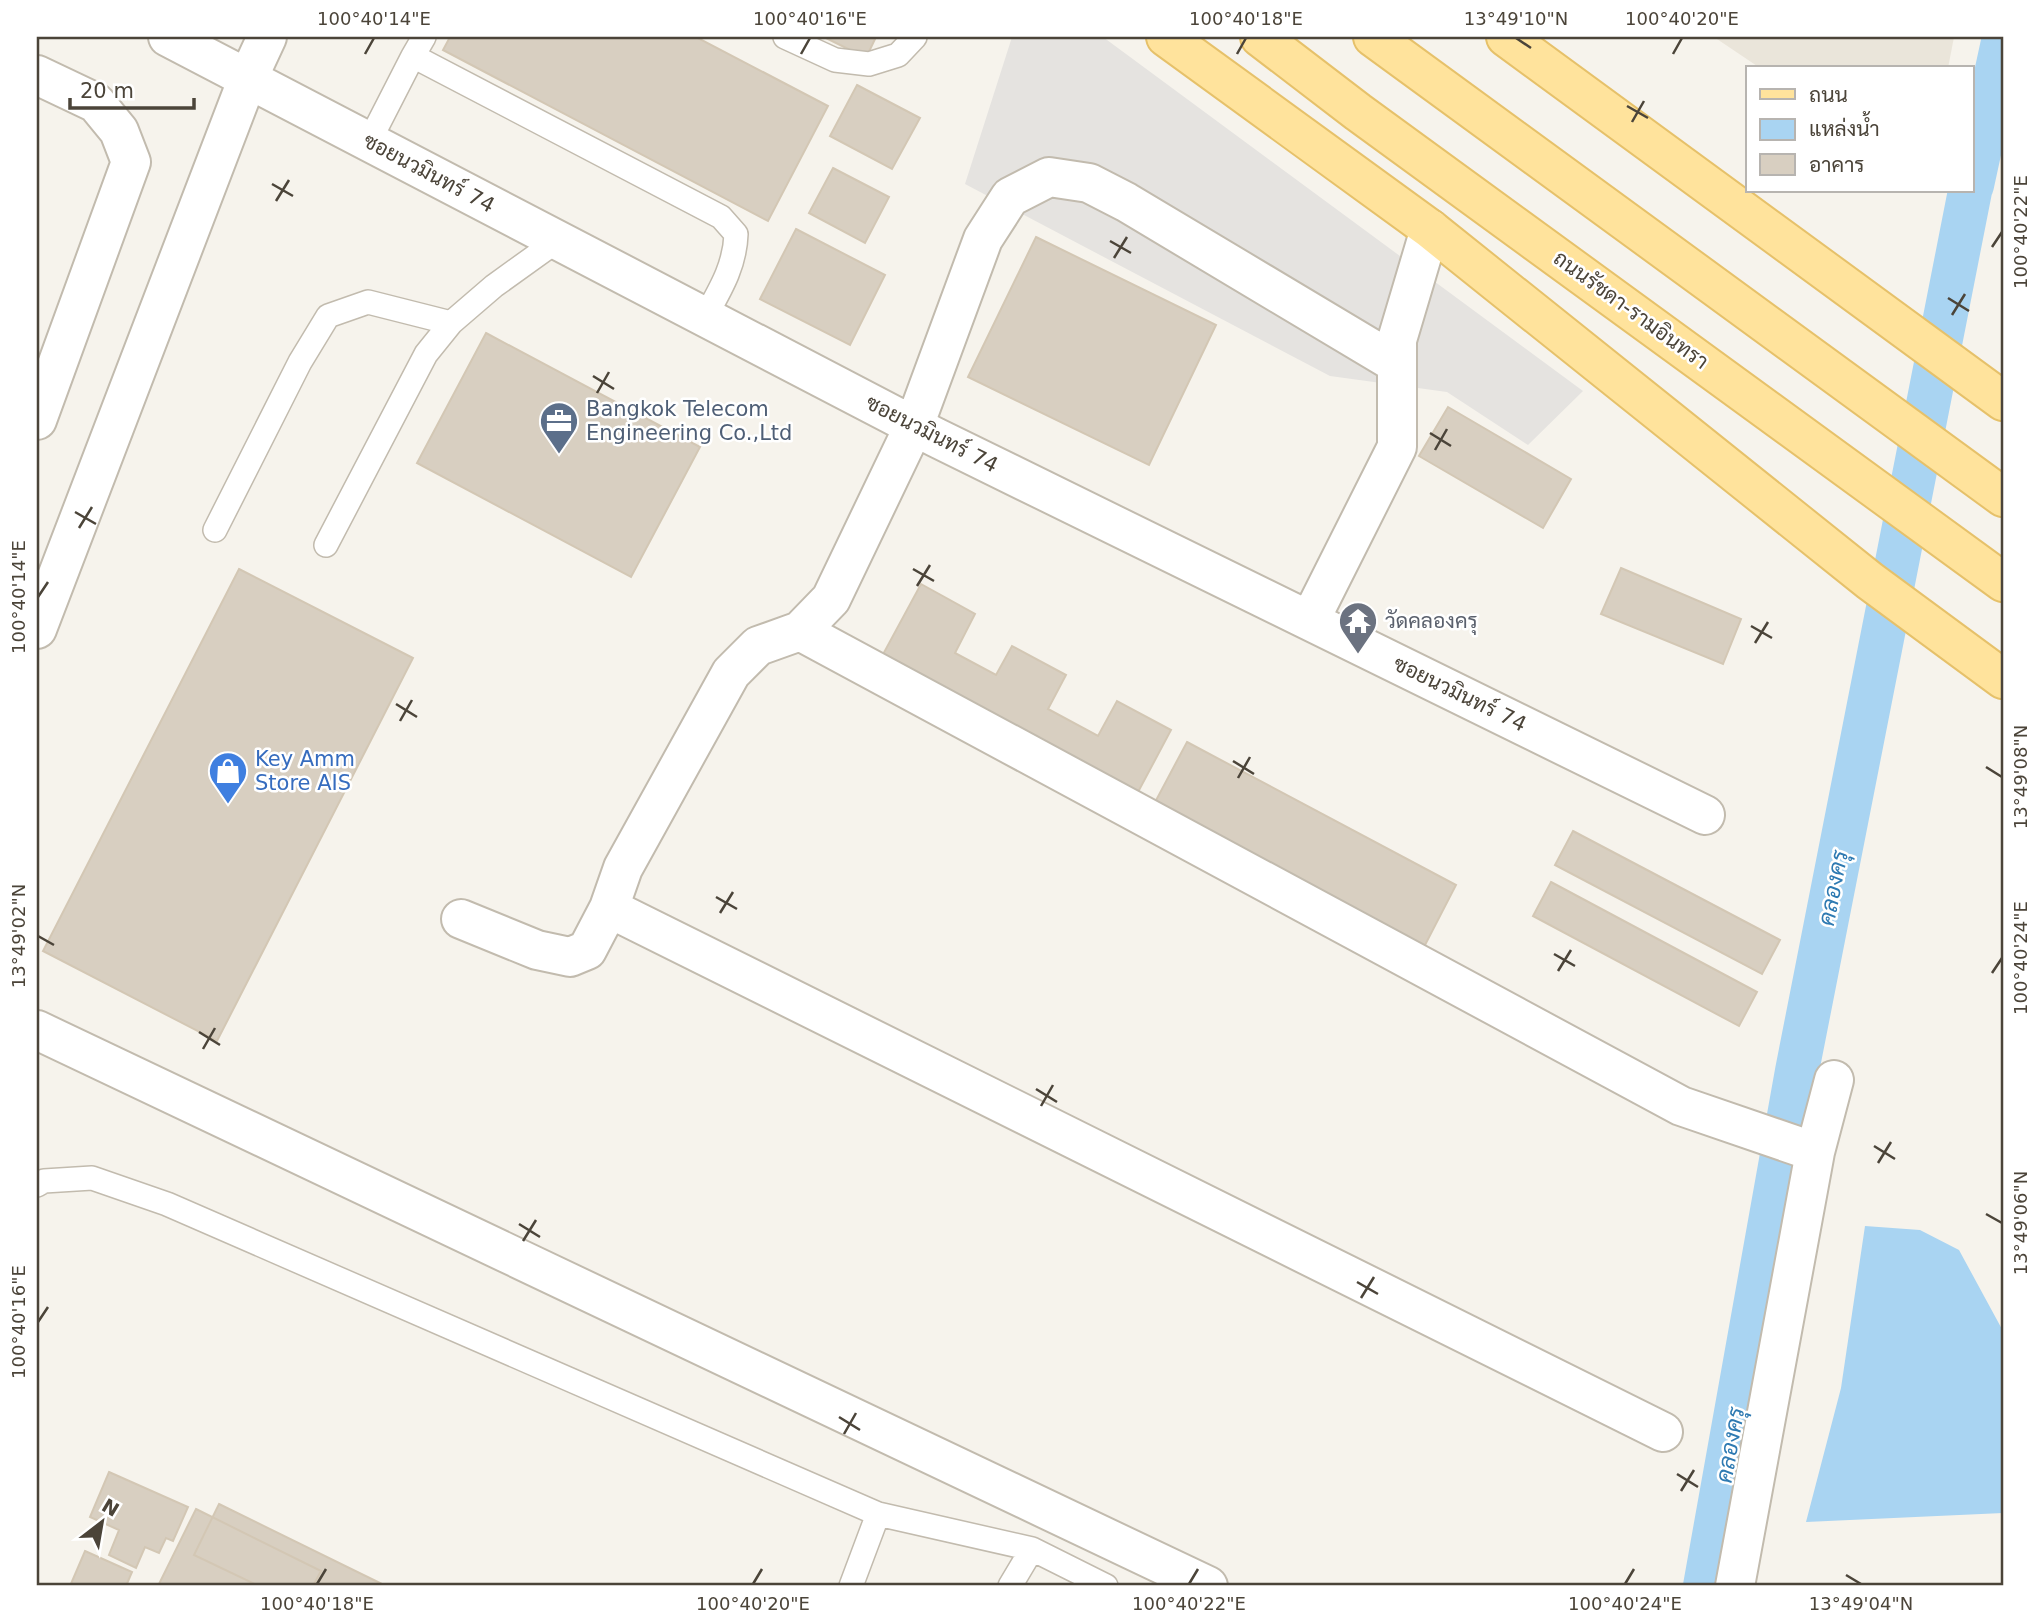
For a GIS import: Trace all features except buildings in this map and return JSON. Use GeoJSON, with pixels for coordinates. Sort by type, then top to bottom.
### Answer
{"type":"FeatureCollection","features":[{"type":"Feature","properties":{"kind":"main road"},"geometry":{"type":"LineString","coordinates":[[1166,37],[1430,229],[1870,581],[2003,679]]}},
{"type":"Feature","properties":{"kind":"main road","name":"ถนนรัชดา-รามอินทรา"},"geometry":{"type":"LineString","coordinates":[[1261,37],[1358,112],[2003,582]]}},
{"type":"Feature","properties":{"kind":"main road"},"geometry":{"type":"LineString","coordinates":[[1373,37],[2003,497]]}},
{"type":"Feature","properties":{"kind":"main road"},"geometry":{"type":"LineString","coordinates":[[1506,37],[1992,393]]}},
{"type":"Feature","properties":{"kind":"street","name":"ซอยนวมินทร์ 74"},"geometry":{"type":"LineString","coordinates":[[168,37],[914,426],[1705,814]]}},
{"type":"Feature","properties":{"kind":"street"},"geometry":{"type":"LineString","coordinates":[[37,629],[248,78],[267,37]]}},
{"type":"Feature","properties":{"kind":"street"},"geometry":{"type":"LineString","coordinates":[[37,75],[96,103],[119,131],[131,162],[51,339],[37,420]]}},
{"type":"Feature","properties":{"kind":"street"},"geometry":{"type":"LineString","coordinates":[[461,919],[537,950],[570,957],[587,950],[609,908],[623,868],[731,673],[758,646],[800,631],[831,600],[914,426],[984,239],[1010,197],[1049,177],[1089,183],[1126,202],[1397,364]]}},
{"type":"Feature","properties":{"kind":"street"},"geometry":{"type":"LineString","coordinates":[[1310,620],[1397,447],[1397,340],[1430,229]]}},
{"type":"Feature","properties":{"kind":"street"},"geometry":{"type":"LineString","coordinates":[[800,631],[1681,1106],[1809,1149]]}},
{"type":"Feature","properties":{"kind":"street"},"geometry":{"type":"LineString","coordinates":[[609,908],[1663,1432]]}},
{"type":"Feature","properties":{"kind":"street"},"geometry":{"type":"LineString","coordinates":[[37,1030],[1208,1586]]}},
{"type":"Feature","properties":{"kind":"street"},"geometry":{"type":"LineString","coordinates":[[1735,1586],[1809,1149],[1834,1080]]}},
{"type":"Feature","properties":{"kind":"lane"},"geometry":{"type":"LineString","coordinates":[[785,37],[835,60],[869,64],[898,55],[915,37]]}},
{"type":"Feature","properties":{"kind":"lane"},"geometry":{"type":"LineString","coordinates":[[369,142],[418,46],[721,217],[736,234],[736,250],[732,267],[705,317]]}},
{"type":"Feature","properties":{"kind":"lane"},"geometry":{"type":"LineString","coordinates":[[326,545],[426,354],[451,323],[494,286],[558,240]]}},
{"type":"Feature","properties":{"kind":"lane"},"geometry":{"type":"LineString","coordinates":[[215,530],[300,362],[328,316],[368,302],[451,323]]}},
{"type":"Feature","properties":{"kind":"lane"},"geometry":{"type":"LineString","coordinates":[[37,1185],[44,1181],[92,1178],[167,1204],[878,1514],[1032,1549],[1106,1586]]}},
{"type":"Feature","properties":{"kind":"lane"},"geometry":{"type":"LineString","coordinates":[[851,1586],[878,1514]]}},
{"type":"Feature","properties":{"kind":"lane"},"geometry":{"type":"LineString","coordinates":[[1010,1586],[1032,1549]]}},
{"type":"Feature","properties":{"kind":"shaded area"},"geometry":{"type":"Polygon","coordinates":[[[1012,37],[1103,37],[1583,391],[1528,445],[1447,392],[1330,376],[965,184],[1012,37]]]}},
{"type":"Feature","properties":{"kind":"shaded area"},"geometry":{"type":"Polygon","coordinates":[[[1714,37],[1954,37],[1948,66],[1757,66],[1714,37]]]}},
{"type":"Feature","properties":{"kind":"water"},"geometry":{"type":"Polygon","coordinates":[[[1865,1226],[1920,1230],[1959,1250],[2003,1331],[2003,1513],[1806,1522],[1841,1388],[1865,1226]]]}},
{"type":"Feature","properties":{"kind":"waterway","name":"คลองครุ"},"geometry":{"type":"LineString","coordinates":[[1974,176],[2003,42]]}},
{"type":"Feature","properties":{"kind":"waterway","name":"คลองครุ"},"geometry":{"type":"LineString","coordinates":[[1705,1586],[1797,1071],[1970,192]]}},
{"type":"Feature","properties":{"kind":"place","name":"Bangkok Telecom Engineering Co.,Ltd"},"geometry":{"type":"Point","coordinates":[559,455]}},
{"type":"Feature","properties":{"kind":"place","name":"วัดคลองครุ"},"geometry":{"type":"Point","coordinates":[1358,655]}},
{"type":"Feature","properties":{"kind":"place","name":"Key Amm Store AIS"},"geometry":{"type":"Point","coordinates":[228,805]}}]}
